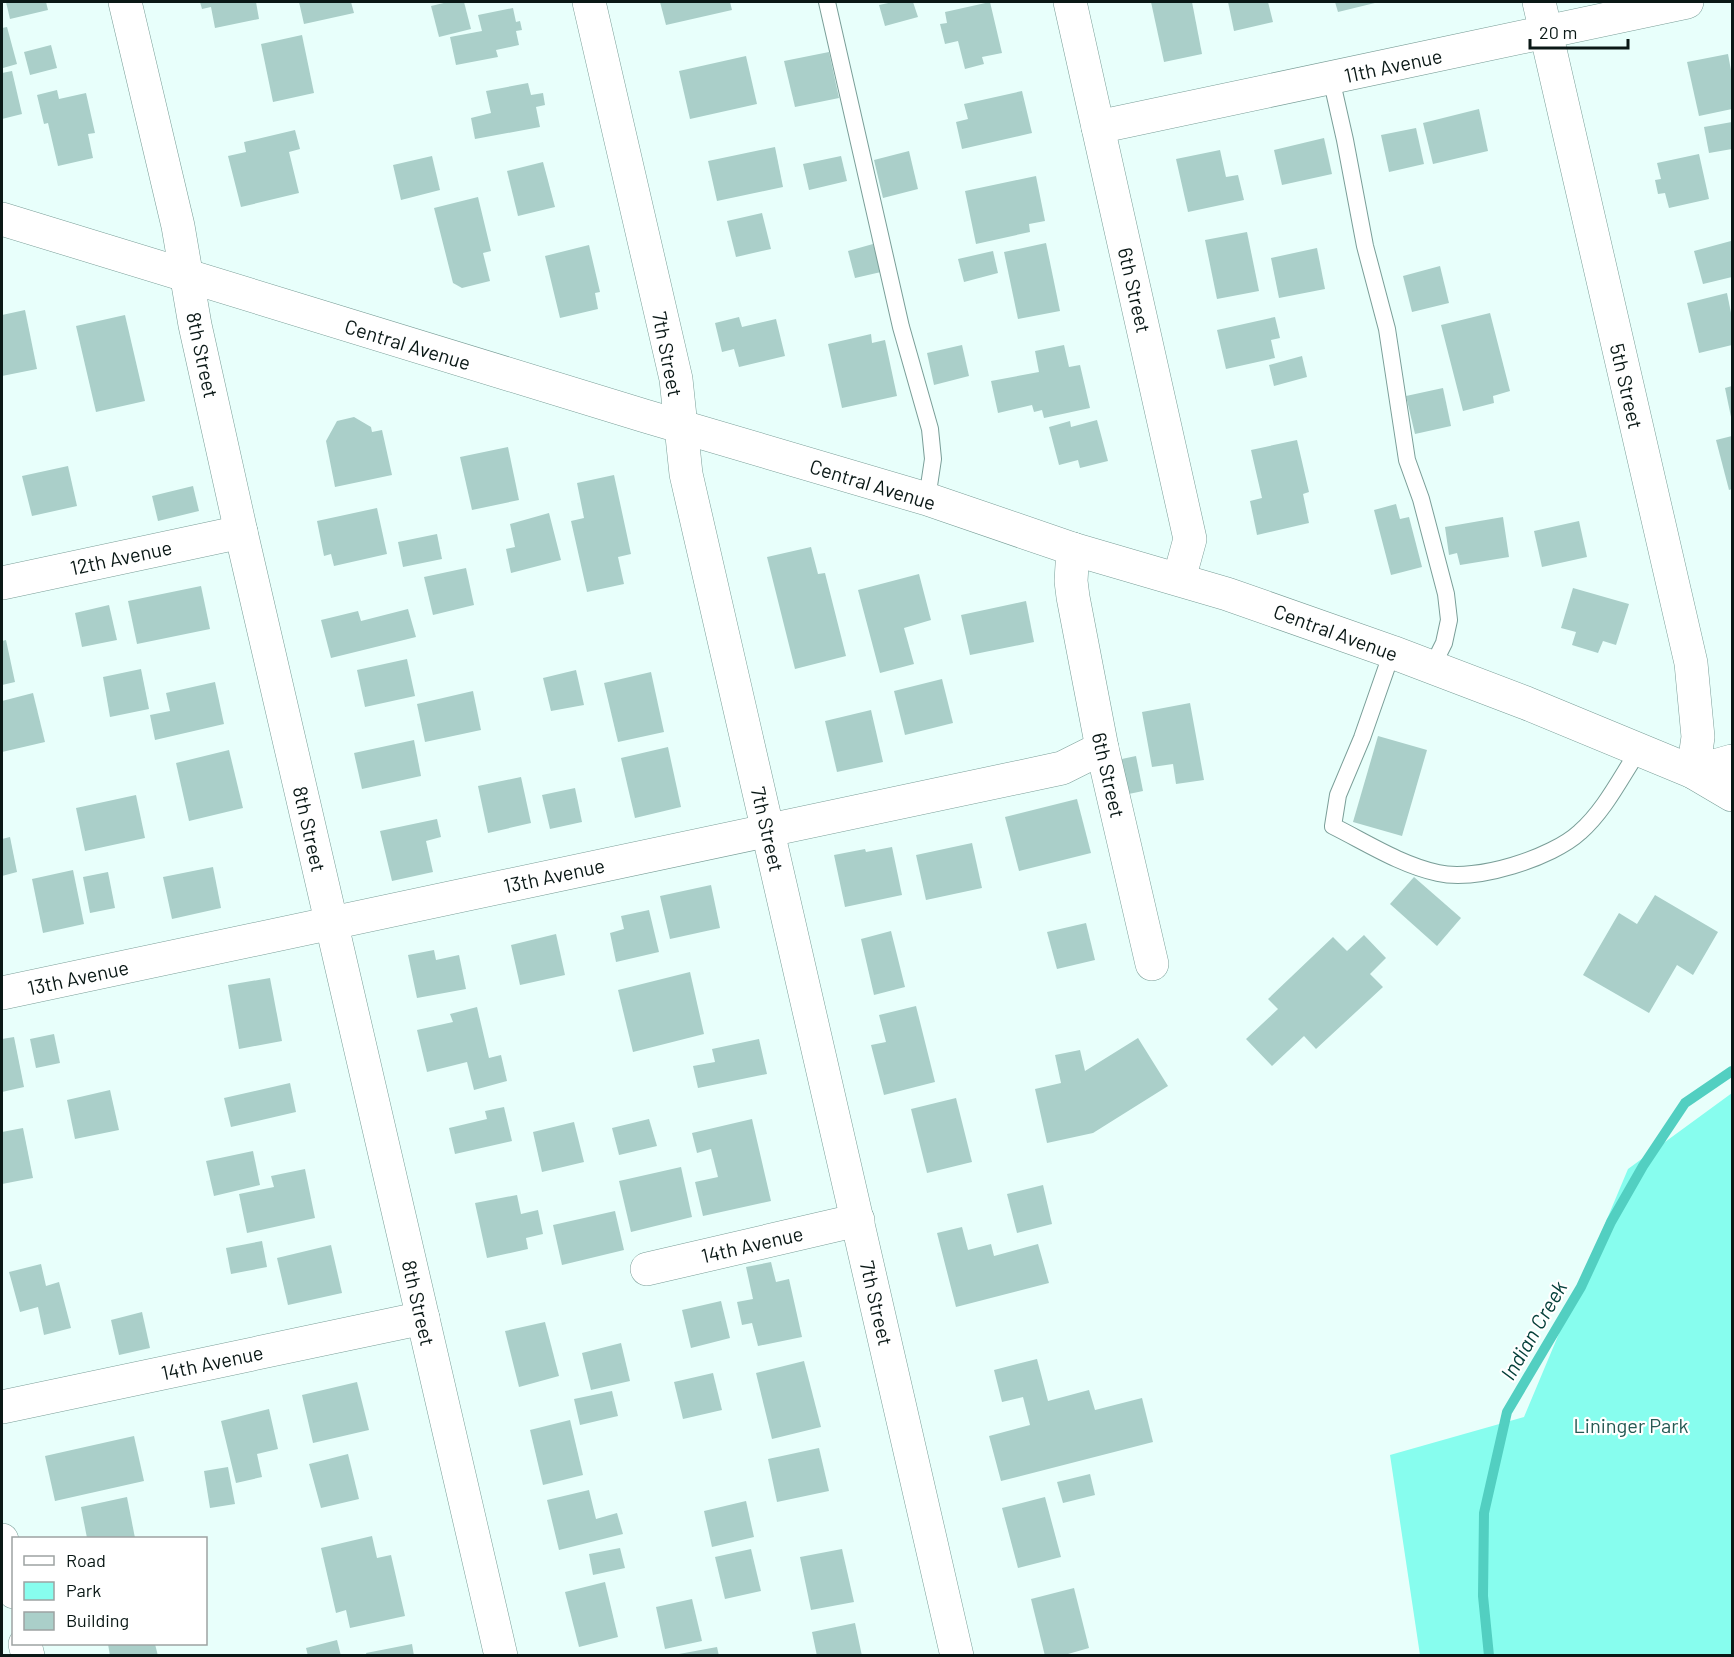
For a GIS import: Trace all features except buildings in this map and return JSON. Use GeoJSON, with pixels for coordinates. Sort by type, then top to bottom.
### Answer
{"type":"FeatureCollection","features":[{"type":"Feature","properties":{"kind":"street","name":"8th Street"},"geometry":{"type":"LineString","coordinates":[[125,2],[178,226],[195,325],[241,532],[501,1656]]}},
{"type":"Feature","properties":{"kind":"street","name":"7th Street"},"geometry":{"type":"LineString","coordinates":[[589,2],[676,379],[686,474],[957,1656]]}},
{"type":"Feature","properties":{"kind":"street","name":"6th Street"},"geometry":{"type":"LineString","coordinates":[[1070,2],[1190,539],[1179,579]]}},
{"type":"Feature","properties":{"kind":"street","name":"11th Avenue"},"geometry":{"type":"LineString","coordinates":[[1098,127],[1331,78],[1542,17],[1687,2]]}},
{"type":"Feature","properties":{"kind":"street","name":"5th Street"},"geometry":{"type":"LineString","coordinates":[[1542,17],[1691,663],[1698,737],[1693,772]]}},
{"type":"Feature","properties":{"kind":"street","name":"Central Avenue"},"geometry":{"type":"LineString","coordinates":[[2,219],[680,427],[927,499],[1073,549],[1179,579],[1432,667],[1693,772],[1732,795]]}},
{"type":"Feature","properties":{"kind":"street","name":"12th Avenue"},"geometry":{"type":"LineString","coordinates":[[2,583],[241,532]]}},
{"type":"Feature","properties":{"kind":"street","name":"6th Street"},"geometry":{"type":"LineString","coordinates":[[1073,549],[1071,581],[1102,748],[1152,964]]}},
{"type":"Feature","properties":{"kind":"street","name":"13th Avenue"},"geometry":{"type":"LineString","coordinates":[[2,993],[1062,768],[1102,748]]}},
{"type":"Feature","properties":{"kind":"street"},"geometry":{"type":"LineString","coordinates":[[1693,772],[1732,761]]}},
{"type":"Feature","properties":{"kind":"street","name":"14th Avenue"},"geometry":{"type":"LineString","coordinates":[[647,1269],[858,1220]]}},
{"type":"Feature","properties":{"kind":"street","name":"14th Avenue"},"geometry":{"type":"LineString","coordinates":[[2,1407],[423,1317]]}},
{"type":"Feature","properties":{"kind":"street"},"geometry":{"type":"LineString","coordinates":[[2,1540],[12,1583]]}},
{"type":"Feature","properties":{"kind":"lane"},"geometry":{"type":"LineString","coordinates":[[827,2],[901,327],[930,429],[933,459],[927,499]]}},
{"type":"Feature","properties":{"kind":"lane"},"geometry":{"type":"LineString","coordinates":[[1331,78],[1365,246],[1387,329],[1407,460],[1421,499],[1446,594],[1449,620],[1444,643],[1432,667]]}},
{"type":"Feature","properties":{"kind":"lane"},"geometry":{"type":"LineString","coordinates":[[1392,652],[1362,738],[1338,795],[1334,826],[1397,859],[1439,874],[1484,873],[1541,856],[1580,832],[1606,801],[1639,750]]}},
{"type":"Feature","properties":{"kind":"green space","name":"Lininger Park"},"geometry":{"type":"Polygon","coordinates":[[[1732,1093],[1732,1655],[1420,1655],[1390,1455],[1524,1417],[1628,1169],[1732,1093]]]}},
{"type":"Feature","properties":{"kind":"waterway","name":"Indian Creek"},"geometry":{"type":"LineString","coordinates":[[1489,1656],[1483,1596],[1484,1513],[1507,1412],[1581,1287],[1611,1222],[1643,1166],[1685,1103],[1732,1071]]}}]}
